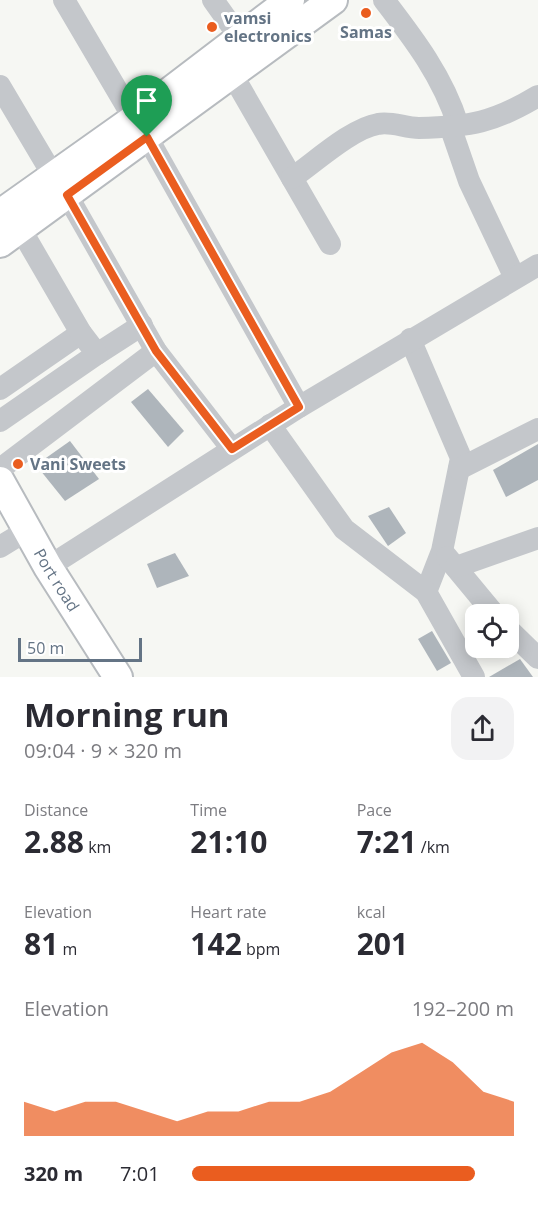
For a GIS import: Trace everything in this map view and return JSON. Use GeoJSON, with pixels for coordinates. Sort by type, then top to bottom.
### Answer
{"type":"FeatureCollection","features":[{"type":"Feature","properties":{"kind":"main road"},"geometry":{"type":"LineString","coordinates":[[6,218],[61,186],[140,128],[240,38],[290,0]]}},
{"type":"Feature","properties":{"kind":"main road"},"geometry":{"type":"LineString","coordinates":[[140,128],[232,74],[333,0]]}},
{"type":"Feature","properties":{"kind":"main road","name":"Port road"},"geometry":{"type":"LineString","coordinates":[[0,481],[26,531],[118,677]]}},
{"type":"Feature","properties":{"kind":"street"},"geometry":{"type":"LineString","coordinates":[[64,0],[140,128],[299,407]]}},
{"type":"Feature","properties":{"kind":"street"},"geometry":{"type":"LineString","coordinates":[[213,0],[240,38]]}},
{"type":"Feature","properties":{"kind":"street"},"geometry":{"type":"LineString","coordinates":[[48,567],[270,425],[410,339],[531,274],[469,181],[454,125],[453,109],[425,53],[384,0]]}},
{"type":"Feature","properties":{"kind":"street"},"geometry":{"type":"LineString","coordinates":[[232,74],[330,244]]}},
{"type":"Feature","properties":{"kind":"street"},"geometry":{"type":"LineString","coordinates":[[0,86],[61,186],[156,351],[232,449]]}},
{"type":"Feature","properties":{"kind":"street"},"geometry":{"type":"LineString","coordinates":[[292,178],[363,128],[378,124],[416,128],[454,125],[504,116],[538,96]]}},
{"type":"Feature","properties":{"kind":"street"},"geometry":{"type":"LineString","coordinates":[[6,218],[97,354]]}},
{"type":"Feature","properties":{"kind":"street"},"geometry":{"type":"LineString","coordinates":[[0,421],[142,325]]}},
{"type":"Feature","properties":{"kind":"street"},"geometry":{"type":"LineString","coordinates":[[0,389],[81,333]]}},
{"type":"Feature","properties":{"kind":"street"},"geometry":{"type":"LineString","coordinates":[[410,339],[461,458],[449,559],[426,592]]}},
{"type":"Feature","properties":{"kind":"street"},"geometry":{"type":"LineString","coordinates":[[0,469],[156,351]]}},
{"type":"Feature","properties":{"kind":"street"},"geometry":{"type":"LineString","coordinates":[[270,425],[344,529],[426,592],[474,677]]}},
{"type":"Feature","properties":{"kind":"street"},"geometry":{"type":"LineString","coordinates":[[459,469],[538,429]]}},
{"type":"Feature","properties":{"kind":"street"},"geometry":{"type":"LineString","coordinates":[[0,547],[26,531]]}},
{"type":"Feature","properties":{"kind":"street"},"geometry":{"type":"LineString","coordinates":[[449,559],[538,538]]}},
{"type":"Feature","properties":{"kind":"street"},"geometry":{"type":"LineString","coordinates":[[449,559],[486,604]]}},
{"type":"Feature","properties":{"kind":"street"},"geometry":{"type":"LineString","coordinates":[[519,640],[538,658]]}},
{"type":"Feature","properties":{"kind":"building"},"geometry":{"type":"Polygon","coordinates":[[[148,389],[184,431],[168,447],[131,402],[148,389]]]}},
{"type":"Feature","properties":{"kind":"building"},"geometry":{"type":"Polygon","coordinates":[[[70,441],[99,479],[65,501],[36,465],[70,441]]]}},
{"type":"Feature","properties":{"kind":"building"},"geometry":{"type":"Polygon","coordinates":[[[538,444],[538,480],[506,497],[493,470],[538,444]]]}},
{"type":"Feature","properties":{"kind":"building"},"geometry":{"type":"Polygon","coordinates":[[[389,507],[406,533],[388,546],[368,516],[389,507]]]}},
{"type":"Feature","properties":{"kind":"building"},"geometry":{"type":"Polygon","coordinates":[[[175,553],[189,576],[157,588],[147,564],[175,553]]]}},
{"type":"Feature","properties":{"kind":"building"},"geometry":{"type":"Polygon","coordinates":[[[432,631],[451,663],[437,671],[418,639],[432,631]]]}},
{"type":"Feature","properties":{"kind":"building"},"geometry":{"type":"Polygon","coordinates":[[[520,659],[533,677],[489,677],[520,659]]]}},
{"type":"Feature","properties":{"kind":"place","name":"Samas"},"geometry":{"type":"Point","coordinates":[366,13]}},
{"type":"Feature","properties":{"kind":"place","name":"vamsi electronics"},"geometry":{"type":"Point","coordinates":[212,27]}},
{"type":"Feature","properties":{"kind":"place","name":"Vani Sweets"},"geometry":{"type":"Point","coordinates":[18,464]}},
{"type":"Feature","properties":{"kind":"route"},"geometry":{"type":"LineString","coordinates":[[147,137],[299,407],[232,449],[156,351],[67,195],[147,137]]}}]}
